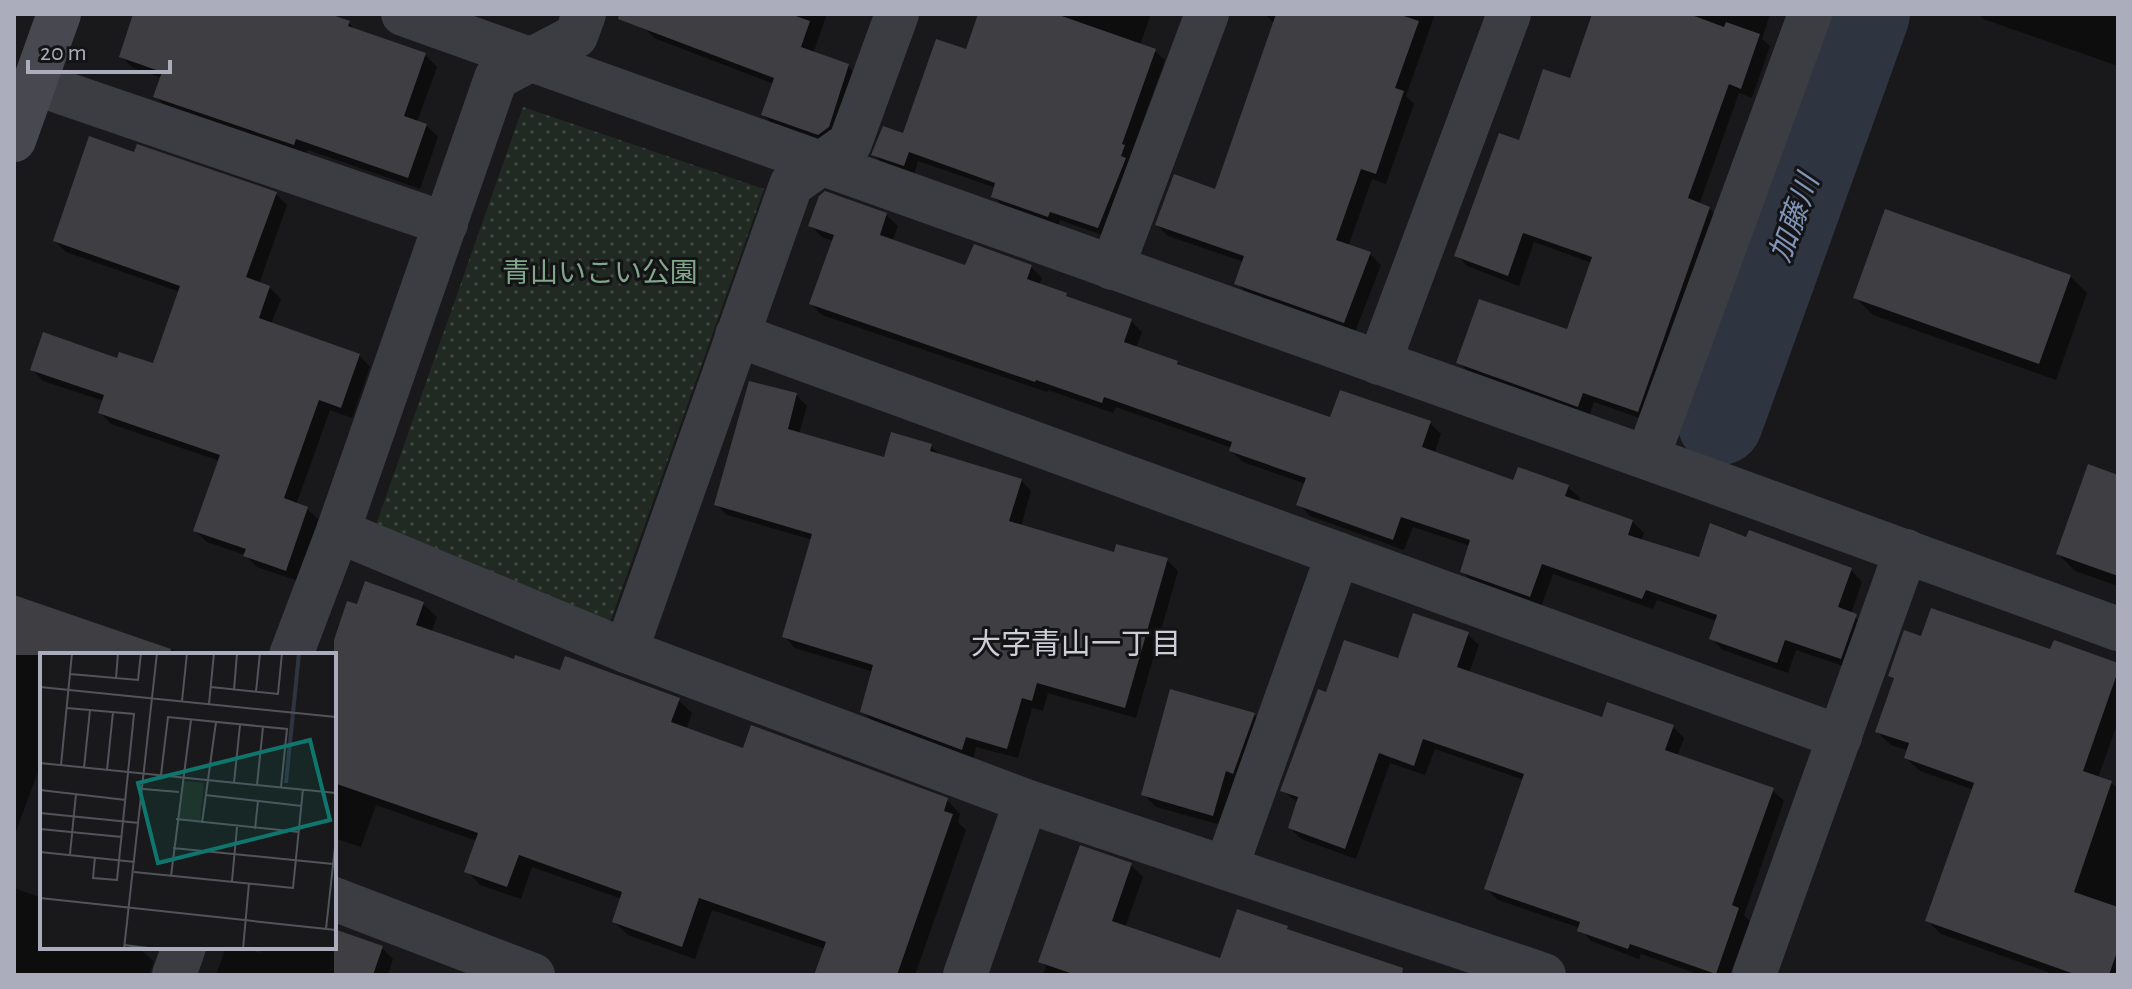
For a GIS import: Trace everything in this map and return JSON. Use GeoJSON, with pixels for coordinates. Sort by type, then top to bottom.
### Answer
{"type":"FeatureCollection","features":[{"type":"Feature","properties":{"kind":"street"},"geometry":{"type":"LineString","coordinates":[[14,140],[59,14]]}},
{"type":"Feature","properties":{"kind":"street"},"geometry":{"type":"LineString","coordinates":[[403,14],[820,165],[1648,456],[2118,629]]}},
{"type":"Feature","properties":{"kind":"street"},"geometry":{"type":"LineString","coordinates":[[292,653],[338,531],[496,78],[576,36],[584,14]]}},
{"type":"Feature","properties":{"kind":"street"},"geometry":{"type":"LineString","coordinates":[[626,651],[791,185],[850,143],[897,14]]}},
{"type":"Feature","properties":{"kind":"street"},"geometry":{"type":"LineString","coordinates":[[1112,268],[1207,14]]}},
{"type":"Feature","properties":{"kind":"street"},"geometry":{"type":"LineString","coordinates":[[1379,363],[1509,14]]}},
{"type":"Feature","properties":{"kind":"street"},"geometry":{"type":"LineString","coordinates":[[1648,456],[1810,14]]}},
{"type":"Feature","properties":{"kind":"street"},"geometry":{"type":"LineString","coordinates":[[34,83],[446,224]]}},
{"type":"Feature","properties":{"kind":"street"},"geometry":{"type":"LineString","coordinates":[[737,335],[1840,737]]}},
{"type":"Feature","properties":{"kind":"street"},"geometry":{"type":"LineString","coordinates":[[338,531],[626,651],[1026,801],[1544,975]]}},
{"type":"Feature","properties":{"kind":"street"},"geometry":{"type":"LineString","coordinates":[[1754,975],[1906,551]]}},
{"type":"Feature","properties":{"kind":"street"},"geometry":{"type":"LineString","coordinates":[[1226,868],[1338,554]]}},
{"type":"Feature","properties":{"kind":"street"},"geometry":{"type":"LineString","coordinates":[[965,975],[1026,801]]}},
{"type":"Feature","properties":{"kind":"street"},"geometry":{"type":"LineString","coordinates":[[336,900],[533,975]]}},
{"type":"Feature","properties":{"kind":"street"},"geometry":{"type":"LineString","coordinates":[[174,975],[183,949]]}},
{"type":"Feature","properties":{"kind":"green space","name":"青山いこい公園"},"geometry":{"type":"Polygon","coordinates":[[[523,107],[764,189],[607,631],[372,536],[523,107]]]}},
{"type":"Feature","properties":{"kind":"building"},"geometry":{"type":"Polygon","coordinates":[[[133,14],[329,14],[350,21],[348,26],[426,53],[404,116],[427,124],[408,178],[296,139],[294,145],[153,97],[162,72],[119,57],[133,14]]]}},
{"type":"Feature","properties":{"kind":"building"},"geometry":{"type":"Polygon","coordinates":[[[619,14],[790,14],[810,21],[801,47],[849,64],[829,127],[818,135],[761,115],[774,78],[618,19],[619,14]]]}},
{"type":"Feature","properties":{"kind":"building"},"geometry":{"type":"Polygon","coordinates":[[[978,14],[1056,14],[1156,49],[1122,144],[1125,145],[1121,156],[1126,158],[1098,228],[1050,212],[1048,217],[991,197],[995,183],[909,152],[904,166],[871,155],[883,126],[903,133],[936,39],[966,49],[978,14]]]}},
{"type":"Feature","properties":{"kind":"building"},"geometry":{"type":"Polygon","coordinates":[[[1276,14],[1398,14],[1419,21],[1395,88],[1404,91],[1376,174],[1361,169],[1336,240],[1371,252],[1344,323],[1234,284],[1244,256],[1155,225],[1174,174],[1215,189],[1276,14]]]}},
{"type":"Feature","properties":{"kind":"building"},"geometry":{"type":"Polygon","coordinates":[[[1592,14],[1689,14],[1724,27],[1726,22],[1760,34],[1741,89],[1729,84],[1688,198],[1710,207],[1638,412],[1583,393],[1578,407],[1456,363],[1479,299],[1567,329],[1592,257],[1523,233],[1508,276],[1454,256],[1499,133],[1519,140],[1543,69],[1570,78],[1592,14]]]}},
{"type":"Feature","properties":{"kind":"building"},"geometry":{"type":"Polygon","coordinates":[[[89,136],[134,152],[137,144],[277,192],[246,277],[270,286],[259,318],[360,354],[341,408],[319,400],[284,498],[308,507],[286,571],[243,556],[246,549],[193,531],[220,455],[98,413],[104,395],[30,370],[43,332],[117,358],[119,352],[153,363],[180,286],[53,241],[89,136]]]}},
{"type":"Feature","properties":{"kind":"building"},"geometry":{"type":"Polygon","coordinates":[[[825,191],[887,213],[880,235],[965,265],[974,244],[1032,265],[1027,279],[1132,319],[1124,342],[1178,361],[1177,364],[1330,417],[1340,390],[1431,421],[1422,447],[1513,480],[1518,467],[1569,485],[1565,496],[1633,520],[1628,535],[1699,557],[1710,523],[1746,537],[1749,530],[1852,568],[1838,607],[1857,614],[1841,659],[1785,640],[1777,663],[1709,639],[1717,615],[1646,590],[1642,599],[1542,564],[1530,597],[1460,572],[1470,540],[1401,517],[1393,540],[1296,505],[1306,478],[1229,451],[1232,442],[1104,397],[1102,403],[1035,382],[809,304],[834,235],[808,226],[819,196],[825,191]]]}},
{"type":"Feature","properties":{"kind":"building"},"geometry":{"type":"Polygon","coordinates":[[[1885,209],[2071,275],[2039,364],[1853,298],[1885,209]]]}},
{"type":"Feature","properties":{"kind":"building"},"geometry":{"type":"Polygon","coordinates":[[[749,381],[797,393],[788,429],[884,457],[891,432],[932,444],[930,451],[1022,479],[1009,521],[1114,552],[1116,544],[1168,558],[1125,708],[1037,683],[1032,701],[1022,698],[1007,749],[966,737],[962,750],[860,712],[873,665],[782,637],[812,534],[714,505],[749,381]]]}},
{"type":"Feature","properties":{"kind":"building"},"geometry":{"type":"Polygon","coordinates":[[[2088,464],[2118,475],[2118,576],[2056,554],[2088,464]]]}},
{"type":"Feature","properties":{"kind":"building"},"geometry":{"type":"Polygon","coordinates":[[[365,581],[424,602],[416,625],[514,659],[515,655],[560,670],[565,656],[680,698],[671,722],[743,748],[751,725],[948,798],[944,811],[953,814],[897,975],[814,975],[826,942],[699,898],[682,947],[612,922],[622,892],[519,855],[507,887],[464,872],[478,833],[336,784],[334,640],[347,601],[357,604],[365,581]]]}},
{"type":"Feature","properties":{"kind":"building"},"geometry":{"type":"Polygon","coordinates":[[[14,595],[171,649],[170,653],[14,655],[14,595]]]}},
{"type":"Feature","properties":{"kind":"building"},"geometry":{"type":"Polygon","coordinates":[[[1931,608],[2050,649],[2054,640],[2118,663],[2118,671],[2083,771],[2112,781],[2074,892],[2118,907],[2118,949],[2109,975],[2077,975],[1925,921],[1974,783],[1904,758],[1909,743],[1875,732],[1894,678],[1888,676],[1904,630],[1921,636],[1931,608]]]}},
{"type":"Feature","properties":{"kind":"building"},"geometry":{"type":"Polygon","coordinates":[[[1413,613],[1469,632],[1457,667],[1602,717],[1607,702],[1674,725],[1665,750],[1774,788],[1732,905],[1739,908],[1716,974],[1630,944],[1628,949],[1577,931],[1580,922],[1484,889],[1524,774],[1423,739],[1414,766],[1379,753],[1345,849],[1288,828],[1298,797],[1280,791],[1318,689],[1326,692],[1344,640],[1398,658],[1413,613]]]}},
{"type":"Feature","properties":{"kind":"building"},"geometry":{"type":"Polygon","coordinates":[[[1170,689],[1255,713],[1233,774],[1226,771],[1213,816],[1141,795],[1170,689]]]}},
{"type":"Feature","properties":{"kind":"building"},"geometry":{"type":"Polygon","coordinates":[[[1080,845],[1132,863],[1112,921],[1220,958],[1237,909],[1403,968],[1402,975],[1076,975],[1038,962],[1080,845]]]}},
{"type":"Feature","properties":{"kind":"building"},"geometry":{"type":"Polygon","coordinates":[[[336,930],[383,946],[373,975],[334,975],[336,930]]]}},
{"type":"Feature","properties":{"kind":"waterway","name":"加藤川"},"geometry":{"type":"LineString","coordinates":[[1720,422],[1867,14]]}},
{"type":"Feature","properties":{"kind":"district","name":"大字青山一丁目"},"geometry":{"type":"Point","coordinates":[1076,644]}}]}
